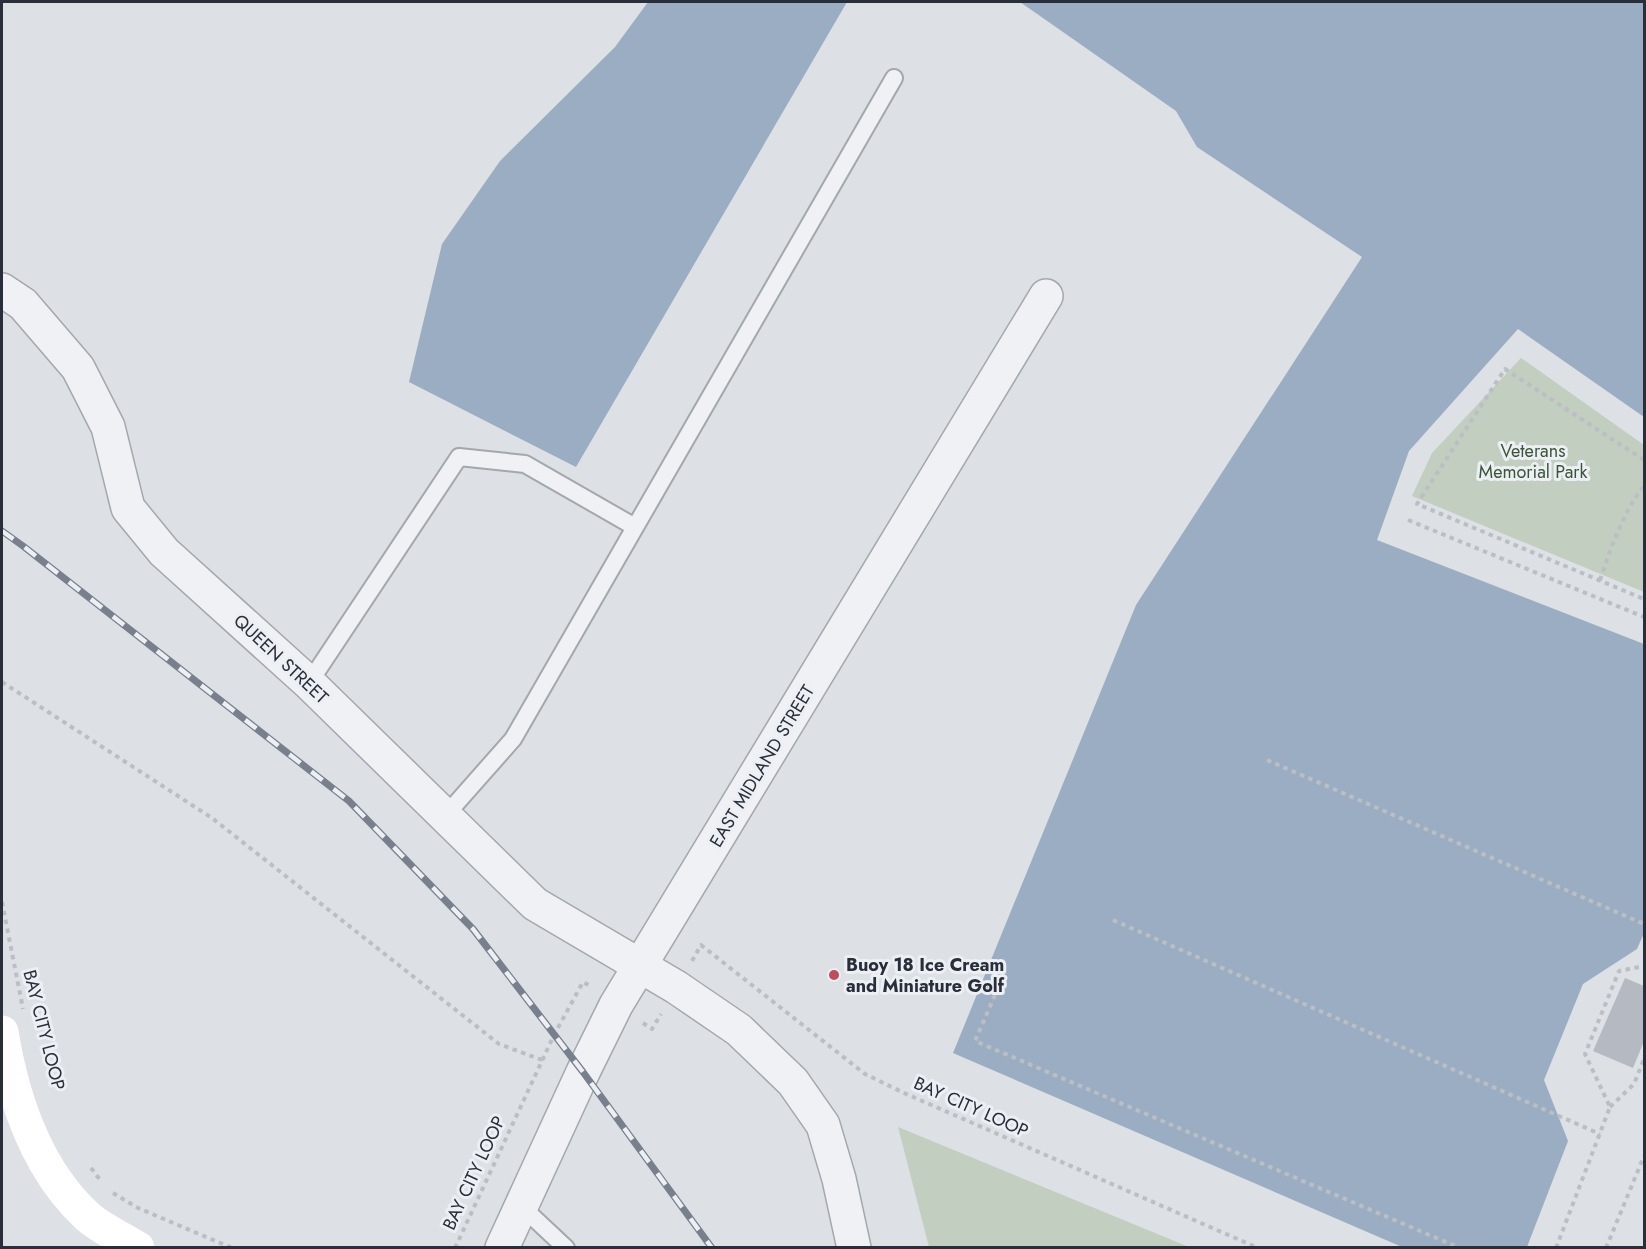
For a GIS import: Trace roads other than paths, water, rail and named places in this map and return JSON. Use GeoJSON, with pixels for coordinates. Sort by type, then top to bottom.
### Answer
{"type":"FeatureCollection","features":[{"type":"Feature","properties":{"kind":"main road"},"geometry":{"type":"LineString","coordinates":[[13,1024],[7,1062],[28,1133],[60,1186],[88,1218],[138,1248]]}},
{"type":"Feature","properties":{"kind":"street","name":"QUEEN STREET"},"geometry":{"type":"LineString","coordinates":[[2,290],[22,304],[78,368],[108,427],[128,508],[164,552],[309,683],[535,904],[676,987],[739,1030],[793,1082],[823,1125],[854,1248]]}},
{"type":"Feature","properties":{"kind":"street","name":"EAST MIDLAND STREET"},"geometry":{"type":"LineString","coordinates":[[502,1248],[520,1205],[616,1005],[1046,296]]}},
{"type":"Feature","properties":{"kind":"lane"},"geometry":{"type":"LineString","coordinates":[[445,816],[513,739],[894,78]]}},
{"type":"Feature","properties":{"kind":"lane"},"geometry":{"type":"LineString","coordinates":[[309,683],[459,457],[525,464],[635,527]]}},
{"type":"Feature","properties":{"kind":"lane"},"geometry":{"type":"LineString","coordinates":[[520,1205],[565,1247]]}},
{"type":"Feature","properties":{"kind":"water"},"geometry":{"type":"Polygon","coordinates":[[[648,2],[847,2],[576,467],[409,382],[442,244],[500,161],[615,47],[648,2]]]}},
{"type":"Feature","properties":{"kind":"water"},"geometry":{"type":"Polygon","coordinates":[[[1020,2],[1644,2],[1644,417],[1518,329],[1409,451],[1377,540],[1644,644],[1644,933],[1637,949],[1583,984],[1544,1080],[1568,1141],[1527,1247],[1402,1247],[953,1053],[1136,605],[1362,257],[1197,147],[1176,111],[1020,2]]]}},
{"type":"Feature","properties":{"kind":"railway"},"geometry":{"type":"LineString","coordinates":[[2,531],[349,801],[473,929],[583,1072],[712,1248]]}},
{"type":"Feature","properties":{"kind":"place","name":"Buoy 18 Ice Cream and Miniature Golf"},"geometry":{"type":"Point","coordinates":[834,975]}},
{"type":"Feature","properties":{"kind":"park label","name":"Veterans Memorial Park"},"geometry":{"type":"Point","coordinates":[1533,461]}}]}
